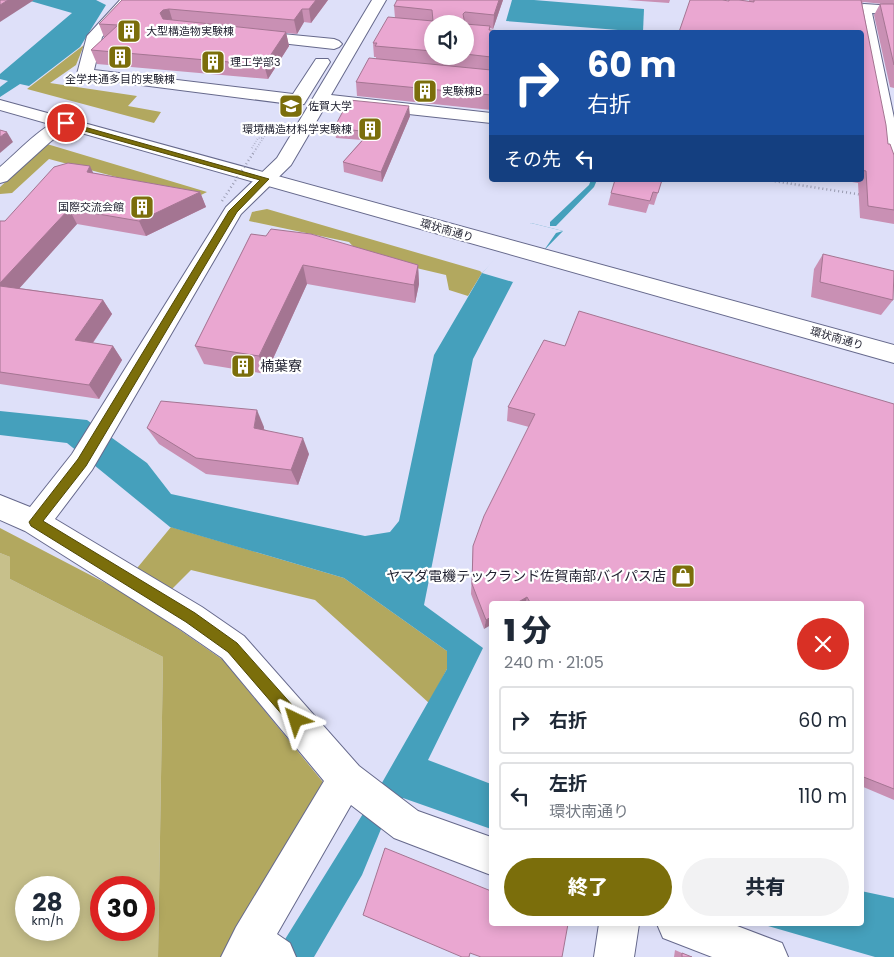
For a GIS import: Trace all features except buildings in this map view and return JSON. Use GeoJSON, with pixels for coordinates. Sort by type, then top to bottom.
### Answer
{"type":"FeatureCollection","features":[{"type":"Feature","properties":{"kind":"main road"},"geometry":{"type":"LineString","coordinates":[[128,0],[96,36],[85,74],[298,100],[363,0]]}},
{"type":"Feature","properties":{"kind":"main road"},"geometry":{"type":"LineString","coordinates":[[35,522],[82,462],[234,211],[284,161],[379,0]]}},
{"type":"Feature","properties":{"kind":"main road"},"geometry":{"type":"LineString","coordinates":[[894,10],[864,8],[868,56],[894,162]]}},
{"type":"Feature","properties":{"kind":"main road"},"geometry":{"type":"LineString","coordinates":[[366,22],[385,24]]}},
{"type":"Feature","properties":{"kind":"main road"},"geometry":{"type":"LineString","coordinates":[[239,34],[334,44]]}},
{"type":"Feature","properties":{"kind":"main road"},"geometry":{"type":"LineString","coordinates":[[342,63],[360,65]]}},
{"type":"Feature","properties":{"kind":"main road"},"geometry":{"type":"LineString","coordinates":[[320,99],[489,118]]}},
{"type":"Feature","properties":{"kind":"main road","name":"環状南通り"},"geometry":{"type":"LineString","coordinates":[[0,105],[888,354]]}},
{"type":"Feature","properties":{"kind":"main road"},"geometry":{"type":"LineString","coordinates":[[0,177],[44,138],[66,123]]}},
{"type":"Feature","properties":{"kind":"main road"},"geometry":{"type":"LineString","coordinates":[[0,507],[35,522],[191,618],[233,647],[346,779],[407,825],[489,855]]}},
{"type":"Feature","properties":{"kind":"main road"},"geometry":{"type":"LineString","coordinates":[[256,952],[346,779]]}},
{"type":"Feature","properties":{"kind":"main road"},"geometry":{"type":"LineString","coordinates":[[614,957],[619,926]]}},
{"type":"Feature","properties":{"kind":"main road"},"geometry":{"type":"LineString","coordinates":[[682,926],[768,957]]}},
{"type":"Feature","properties":{"kind":"path"},"geometry":{"type":"LineString","coordinates":[[222,201],[270,128]]}},
{"type":"Feature","properties":{"kind":"path"},"geometry":{"type":"LineString","coordinates":[[252,148],[258,138],[263,138]]}},
{"type":"Feature","properties":{"kind":"path"},"geometry":{"type":"LineString","coordinates":[[780,182],[865,195]]}},
{"type":"Feature","properties":{"kind":"shaded area"},"geometry":{"type":"Polygon","coordinates":[[[84,45],[76,65],[50,83],[137,96],[128,106],[161,112],[154,123],[27,89],[84,45]]]}},
{"type":"Feature","properties":{"kind":"shaded area"},"geometry":{"type":"Polygon","coordinates":[[[47,144],[207,192],[195,198],[49,159],[12,193],[0,194],[0,187],[47,144]]]}},
{"type":"Feature","properties":{"kind":"shaded area"},"geometry":{"type":"Polygon","coordinates":[[[267,209],[482,273],[468,296],[449,290],[446,275],[361,255],[349,242],[249,221],[252,212],[267,209]]]}},
{"type":"Feature","properties":{"kind":"shaded area"},"geometry":{"type":"Polygon","coordinates":[[[171,527],[344,578],[447,651],[447,669],[429,703],[315,600],[191,570],[151,610],[223,660],[327,787],[221,957],[158,957],[163,657],[10,579],[10,557],[0,553],[0,528],[119,590],[171,527]]]}},
{"type":"Feature","properties":{"kind":"shaded area"},"geometry":{"type":"Polygon","coordinates":[[[0,553],[10,557],[10,579],[163,657],[158,957],[0,957],[0,553]]]}},
{"type":"Feature","properties":{"kind":"water"},"geometry":{"type":"Polygon","coordinates":[[[27,0],[96,0],[106,5],[80,47],[29,86],[20,84],[0,97],[0,87],[8,81],[0,79],[0,74],[72,13],[27,0]]]}},
{"type":"Feature","properties":{"kind":"water"},"geometry":{"type":"Polygon","coordinates":[[[512,0],[644,9],[643,30],[618,30],[506,21],[512,0]]]}},
{"type":"Feature","properties":{"kind":"water"},"geometry":{"type":"Polygon","coordinates":[[[531,223],[563,231],[513,282],[473,359],[424,605],[483,648],[428,760],[489,783],[489,828],[403,798],[381,829],[362,875],[314,957],[274,957],[379,788],[447,669],[447,651],[344,578],[170,527],[67,443],[0,435],[0,411],[87,420],[147,463],[171,494],[365,536],[390,532],[399,521],[434,355],[482,273],[531,223]]]}},
{"type":"Feature","properties":{"kind":"water"},"geometry":{"type":"Polygon","coordinates":[[[864,892],[894,898],[894,957],[875,957],[768,926],[864,926],[864,892]]]}},
{"type":"Feature","properties":{"kind":"pier"},"geometry":{"type":"Polygon","coordinates":[[[531,223],[563,231],[556,233],[540,256],[517,281],[513,282],[482,273],[523,227],[531,223]]]}},
{"type":"Feature","properties":{"kind":"waterway"},"geometry":{"type":"LineString","coordinates":[[553,224],[592,186],[593,182]]}},
{"type":"Feature","properties":{"kind":"place","name":"大型構造物実験棟"},"geometry":{"type":"Point","coordinates":[129,31]}},
{"type":"Feature","properties":{"kind":"place","name":"全学共通多目的実験棟"},"geometry":{"type":"Point","coordinates":[120,57]}},
{"type":"Feature","properties":{"kind":"place","name":"理工学部3"},"geometry":{"type":"Point","coordinates":[213,62]}},
{"type":"Feature","properties":{"kind":"place","name":"実験棟B"},"geometry":{"type":"Point","coordinates":[425,91]}},
{"type":"Feature","properties":{"kind":"place","name":"佐賀大学"},"geometry":{"type":"Point","coordinates":[291,106]}},
{"type":"Feature","properties":{"kind":"place","name":"環境構造材料学実験棟"},"geometry":{"type":"Point","coordinates":[370,129]}},
{"type":"Feature","properties":{"kind":"place","name":"国際交流会館"},"geometry":{"type":"Point","coordinates":[142,207]}},
{"type":"Feature","properties":{"kind":"place","name":"楠葉寮"},"geometry":{"type":"Point","coordinates":[243,366]}},
{"type":"Feature","properties":{"kind":"place","name":"ヤマダ電機テックランド佐賀南部バイパス店"},"geometry":{"type":"Point","coordinates":[683,576]}},
{"type":"Feature","properties":{"kind":"route"},"geometry":{"type":"LineString","coordinates":[[66,123],[265,179],[244,198],[234,211],[82,462],[35,522],[191,618],[233,647],[296,720]]}}]}
